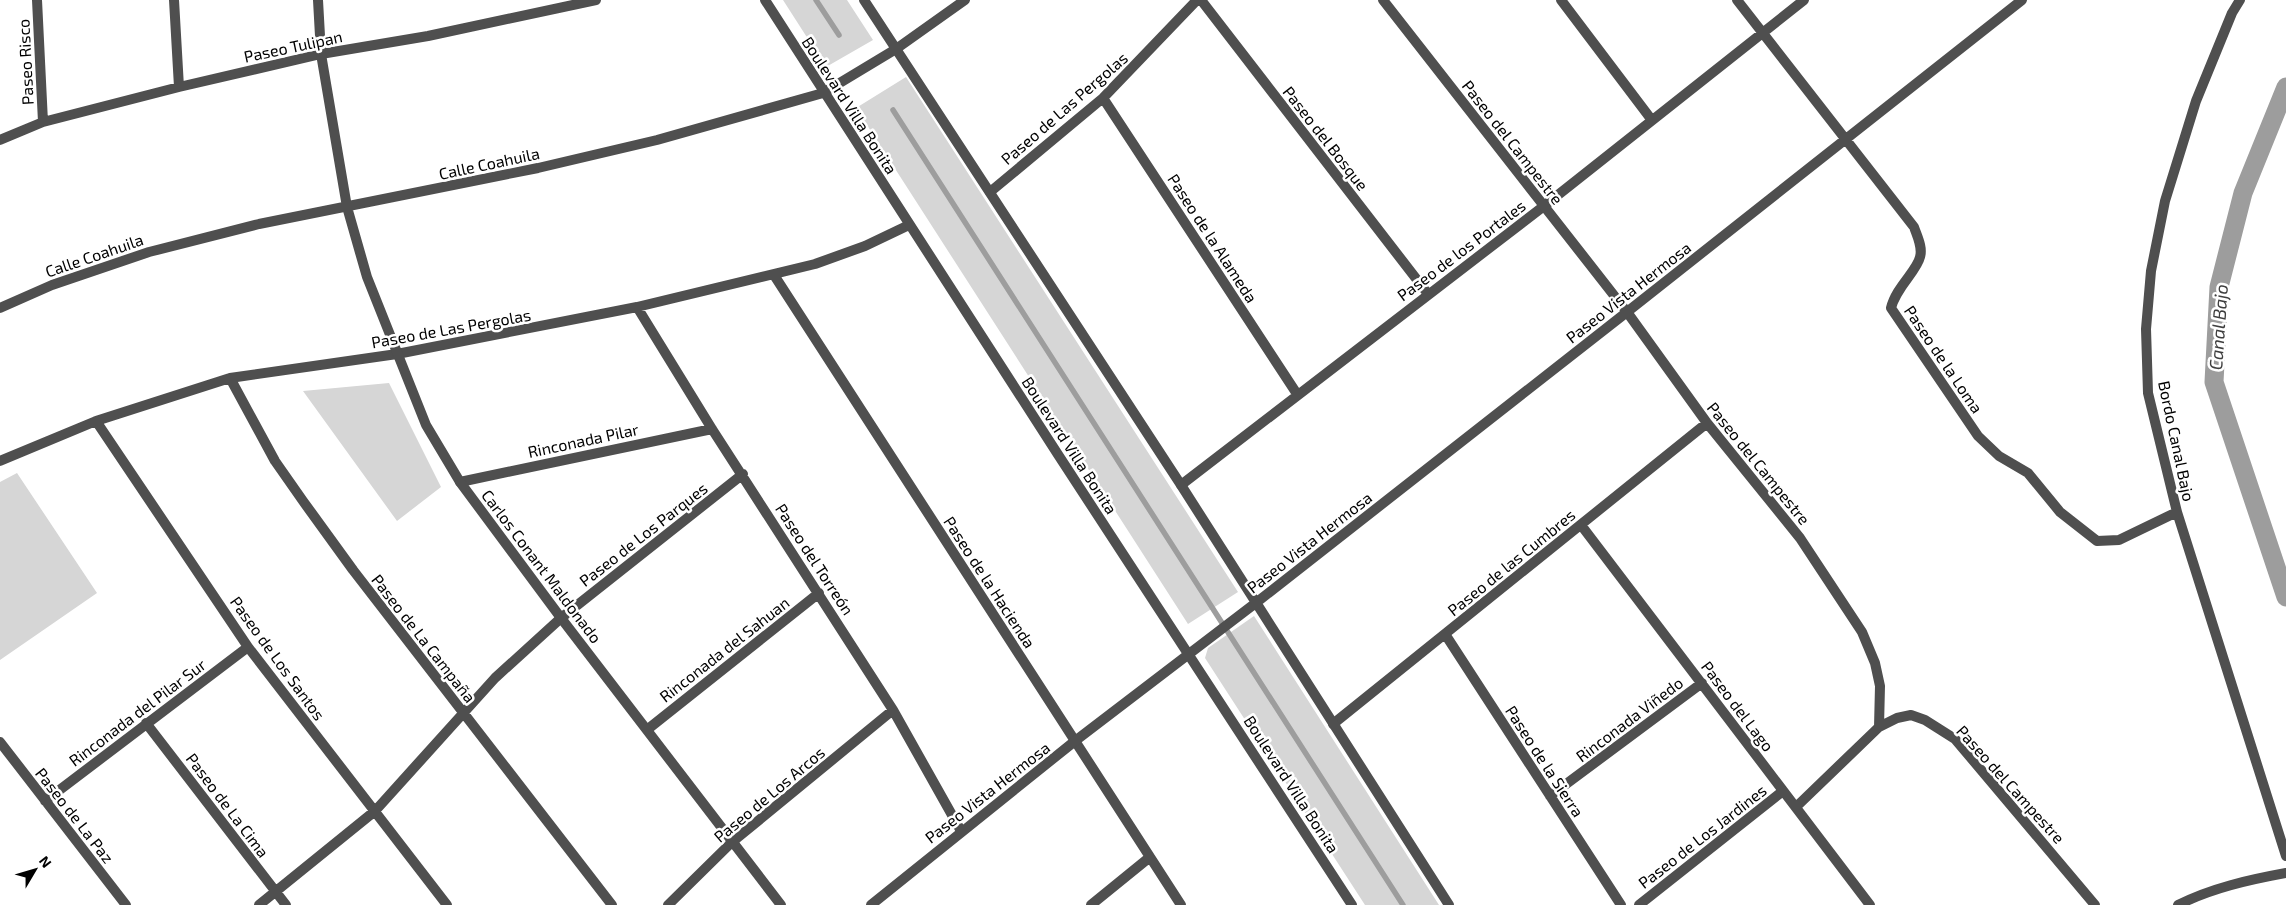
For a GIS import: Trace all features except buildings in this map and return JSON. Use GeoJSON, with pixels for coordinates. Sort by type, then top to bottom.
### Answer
{"type":"FeatureCollection","features":[{"type":"Feature","properties":{"kind":"street","name":"Paseo Risco"},"geometry":{"type":"LineString","coordinates":[[36,0],[43,122]]}},
{"type":"Feature","properties":{"kind":"street"},"geometry":{"type":"LineString","coordinates":[[174,0],[179,87]]}},
{"type":"Feature","properties":{"kind":"street","name":"Carlos Conant Maldonado"},"geometry":{"type":"LineString","coordinates":[[318,0],[321,54],[347,207],[367,277],[426,424],[460,482],[561,618],[648,729],[732,843],[781,905]]}},
{"type":"Feature","properties":{"kind":"street","name":"Paseo Tulipan"},"geometry":{"type":"LineString","coordinates":[[0,140],[43,122],[179,87],[321,54],[428,36],[596,0]]}},
{"type":"Feature","properties":{"kind":"street","name":"Boulevard Villa Bonita"},"geometry":{"type":"LineString","coordinates":[[765,0],[909,225],[1192,651],[1352,905]]}},
{"type":"Feature","properties":{"kind":"street"},"geometry":{"type":"LineString","coordinates":[[864,0],[892,51],[990,192],[1182,485],[1254,604],[1449,905]]}},
{"type":"Feature","properties":{"kind":"street","name":"Calle Coahuila"},"geometry":{"type":"LineString","coordinates":[[0,308],[52,285],[149,252],[259,224],[538,168],[657,140],[823,93],[892,51],[965,0]]}},
{"type":"Feature","properties":{"kind":"street","name":"Paseo de Las Pergolas"},"geometry":{"type":"LineString","coordinates":[[990,192],[1103,98],[1197,0]]}},
{"type":"Feature","properties":{"kind":"street","name":"Paseo del Bosque"},"geometry":{"type":"LineString","coordinates":[[1201,0],[1428,294]]}},
{"type":"Feature","properties":{"kind":"street","name":"Paseo del Campestre"},"geometry":{"type":"LineString","coordinates":[[1383,0],[1627,312],[1707,423],[1800,538],[1862,632],[1876,663],[1880,686],[1879,727],[1897,718],[1911,716],[1938,727],[1955,739],[2095,905]]}},
{"type":"Feature","properties":{"kind":"street"},"geometry":{"type":"LineString","coordinates":[[1561,0],[1651,119]]}},
{"type":"Feature","properties":{"kind":"street","name":"Paseo de la Loma"},"geometry":{"type":"LineString","coordinates":[[1737,0],[1845,141],[1914,227],[1920,244],[1920,258],[1894,295],[1891,308],[1978,436],[1999,456],[2028,473],[2060,512],[2097,541],[2119,540],[2177,512]]}},
{"type":"Feature","properties":{"kind":"street","name":"Paseo de los Portales"},"geometry":{"type":"LineString","coordinates":[[1182,485],[1297,394],[1544,206],[1651,119],[1804,0]]}},
{"type":"Feature","properties":{"kind":"street","name":"Paseo Vista Hermosa"},"geometry":{"type":"LineString","coordinates":[[871,905],[1075,741],[1254,604],[2022,0]]}},
{"type":"Feature","properties":{"kind":"street","name":"Bordo Canal Bajo"},"geometry":{"type":"LineString","coordinates":[[2240,0],[2232,13],[2196,101],[2165,201],[2151,271],[2146,329],[2148,393],[2177,512],[2286,856]]}},
{"type":"Feature","properties":{"kind":"street","name":"Paseo de la Alameda"},"geometry":{"type":"LineString","coordinates":[[1103,98],[1297,394]]}},
{"type":"Feature","properties":{"kind":"street","name":"Paseo de Las Pergolas"},"geometry":{"type":"LineString","coordinates":[[0,461],[96,421],[230,378],[397,354],[637,307],[774,275],[823,261],[865,246],[909,225]]}},
{"type":"Feature","properties":{"kind":"street","name":"Paseo de la Hacienda"},"geometry":{"type":"LineString","coordinates":[[774,275],[1181,905]]}},
{"type":"Feature","properties":{"kind":"street","name":"Paseo del Torreón"},"geometry":{"type":"LineString","coordinates":[[637,307],[712,429],[743,474],[893,710],[961,831]]}},
{"type":"Feature","properties":{"kind":"street","name":"Paseo de La Campaña"},"geometry":{"type":"LineString","coordinates":[[230,378],[275,461],[353,570],[612,905]]}},
{"type":"Feature","properties":{"kind":"street","name":"Paseo de Los Santos"},"geometry":{"type":"LineString","coordinates":[[96,421],[248,647],[447,905]]}},
{"type":"Feature","properties":{"kind":"street","name":"Paseo de las Cumbres"},"geometry":{"type":"LineString","coordinates":[[1333,724],[1707,423]]}},
{"type":"Feature","properties":{"kind":"street","name":"Rinconada Pilar"},"geometry":{"type":"LineString","coordinates":[[460,482],[712,429]]}},
{"type":"Feature","properties":{"kind":"street","name":"Paseo de Los Parques"},"geometry":{"type":"LineString","coordinates":[[259,905],[375,811],[495,678],[561,618],[743,474]]}},
{"type":"Feature","properties":{"kind":"street","name":"Paseo del Lago"},"geometry":{"type":"LineString","coordinates":[[1581,525],[1868,904]]}},
{"type":"Feature","properties":{"kind":"street","name":"Rinconada del Sahuan"},"geometry":{"type":"LineString","coordinates":[[648,729],[819,593]]}},
{"type":"Feature","properties":{"kind":"street","name":"Paseo de la Sierra"},"geometry":{"type":"LineString","coordinates":[[1445,634],[1621,905]]}},
{"type":"Feature","properties":{"kind":"street","name":"Rinconada del Pilar Sur"},"geometry":{"type":"LineString","coordinates":[[45,801],[248,647]]}},
{"type":"Feature","properties":{"kind":"street","name":"Rinconada Viñedo"},"geometry":{"type":"LineString","coordinates":[[1550,796],[1702,683]]}},
{"type":"Feature","properties":{"kind":"street","name":"Paseo de Los Arcos"},"geometry":{"type":"LineString","coordinates":[[668,905],[732,843],[893,710]]}},
{"type":"Feature","properties":{"kind":"street","name":"Paseo de La Cima"},"geometry":{"type":"LineString","coordinates":[[146,723],[286,905]]}},
{"type":"Feature","properties":{"kind":"street"},"geometry":{"type":"LineString","coordinates":[[1796,807],[1879,727]]}},
{"type":"Feature","properties":{"kind":"street","name":"Paseo de La Paz"},"geometry":{"type":"LineString","coordinates":[[0,742],[126,905]]}},
{"type":"Feature","properties":{"kind":"street","name":"Paseo de Los Jardines"},"geometry":{"type":"LineString","coordinates":[[1639,905],[1783,791]]}},
{"type":"Feature","properties":{"kind":"street"},"geometry":{"type":"LineString","coordinates":[[1091,905],[1150,858]]}},
{"type":"Feature","properties":{"kind":"street"},"geometry":{"type":"LineString","coordinates":[[2178,905],[2198,895],[2236,882],[2286,873]]}},
{"type":"Feature","properties":{"kind":"shaded area"},"geometry":{"type":"Polygon","coordinates":[[[783,0],[847,0],[873,40],[826,67],[783,0]]]}},
{"type":"Feature","properties":{"kind":"shaded area"},"geometry":{"type":"Polygon","coordinates":[[[906,77],[1238,592],[1188,624],[856,108],[906,77]]]}},
{"type":"Feature","properties":{"kind":"shaded area"},"geometry":{"type":"Polygon","coordinates":[[[389,383],[441,487],[397,521],[303,391],[389,383]]]}},
{"type":"Feature","properties":{"kind":"shaded area"},"geometry":{"type":"Polygon","coordinates":[[[17,473],[97,593],[0,660],[0,482],[17,473]]]}},
{"type":"Feature","properties":{"kind":"shaded area"},"geometry":{"type":"Polygon","coordinates":[[[1254,616],[1439,905],[1365,905],[1205,658],[1208,648],[1254,616]]]}},
{"type":"Feature","properties":{"kind":"waterway"},"geometry":{"type":"LineString","coordinates":[[816,0],[839,35]]}},
{"type":"Feature","properties":{"kind":"waterway","name":"Canal Bajo"},"geometry":{"type":"LineString","coordinates":[[2286,87],[2243,193],[2219,287],[2214,382],[2286,597]]}},
{"type":"Feature","properties":{"kind":"waterway"},"geometry":{"type":"LineString","coordinates":[[893,110],[1403,905]]}}]}
